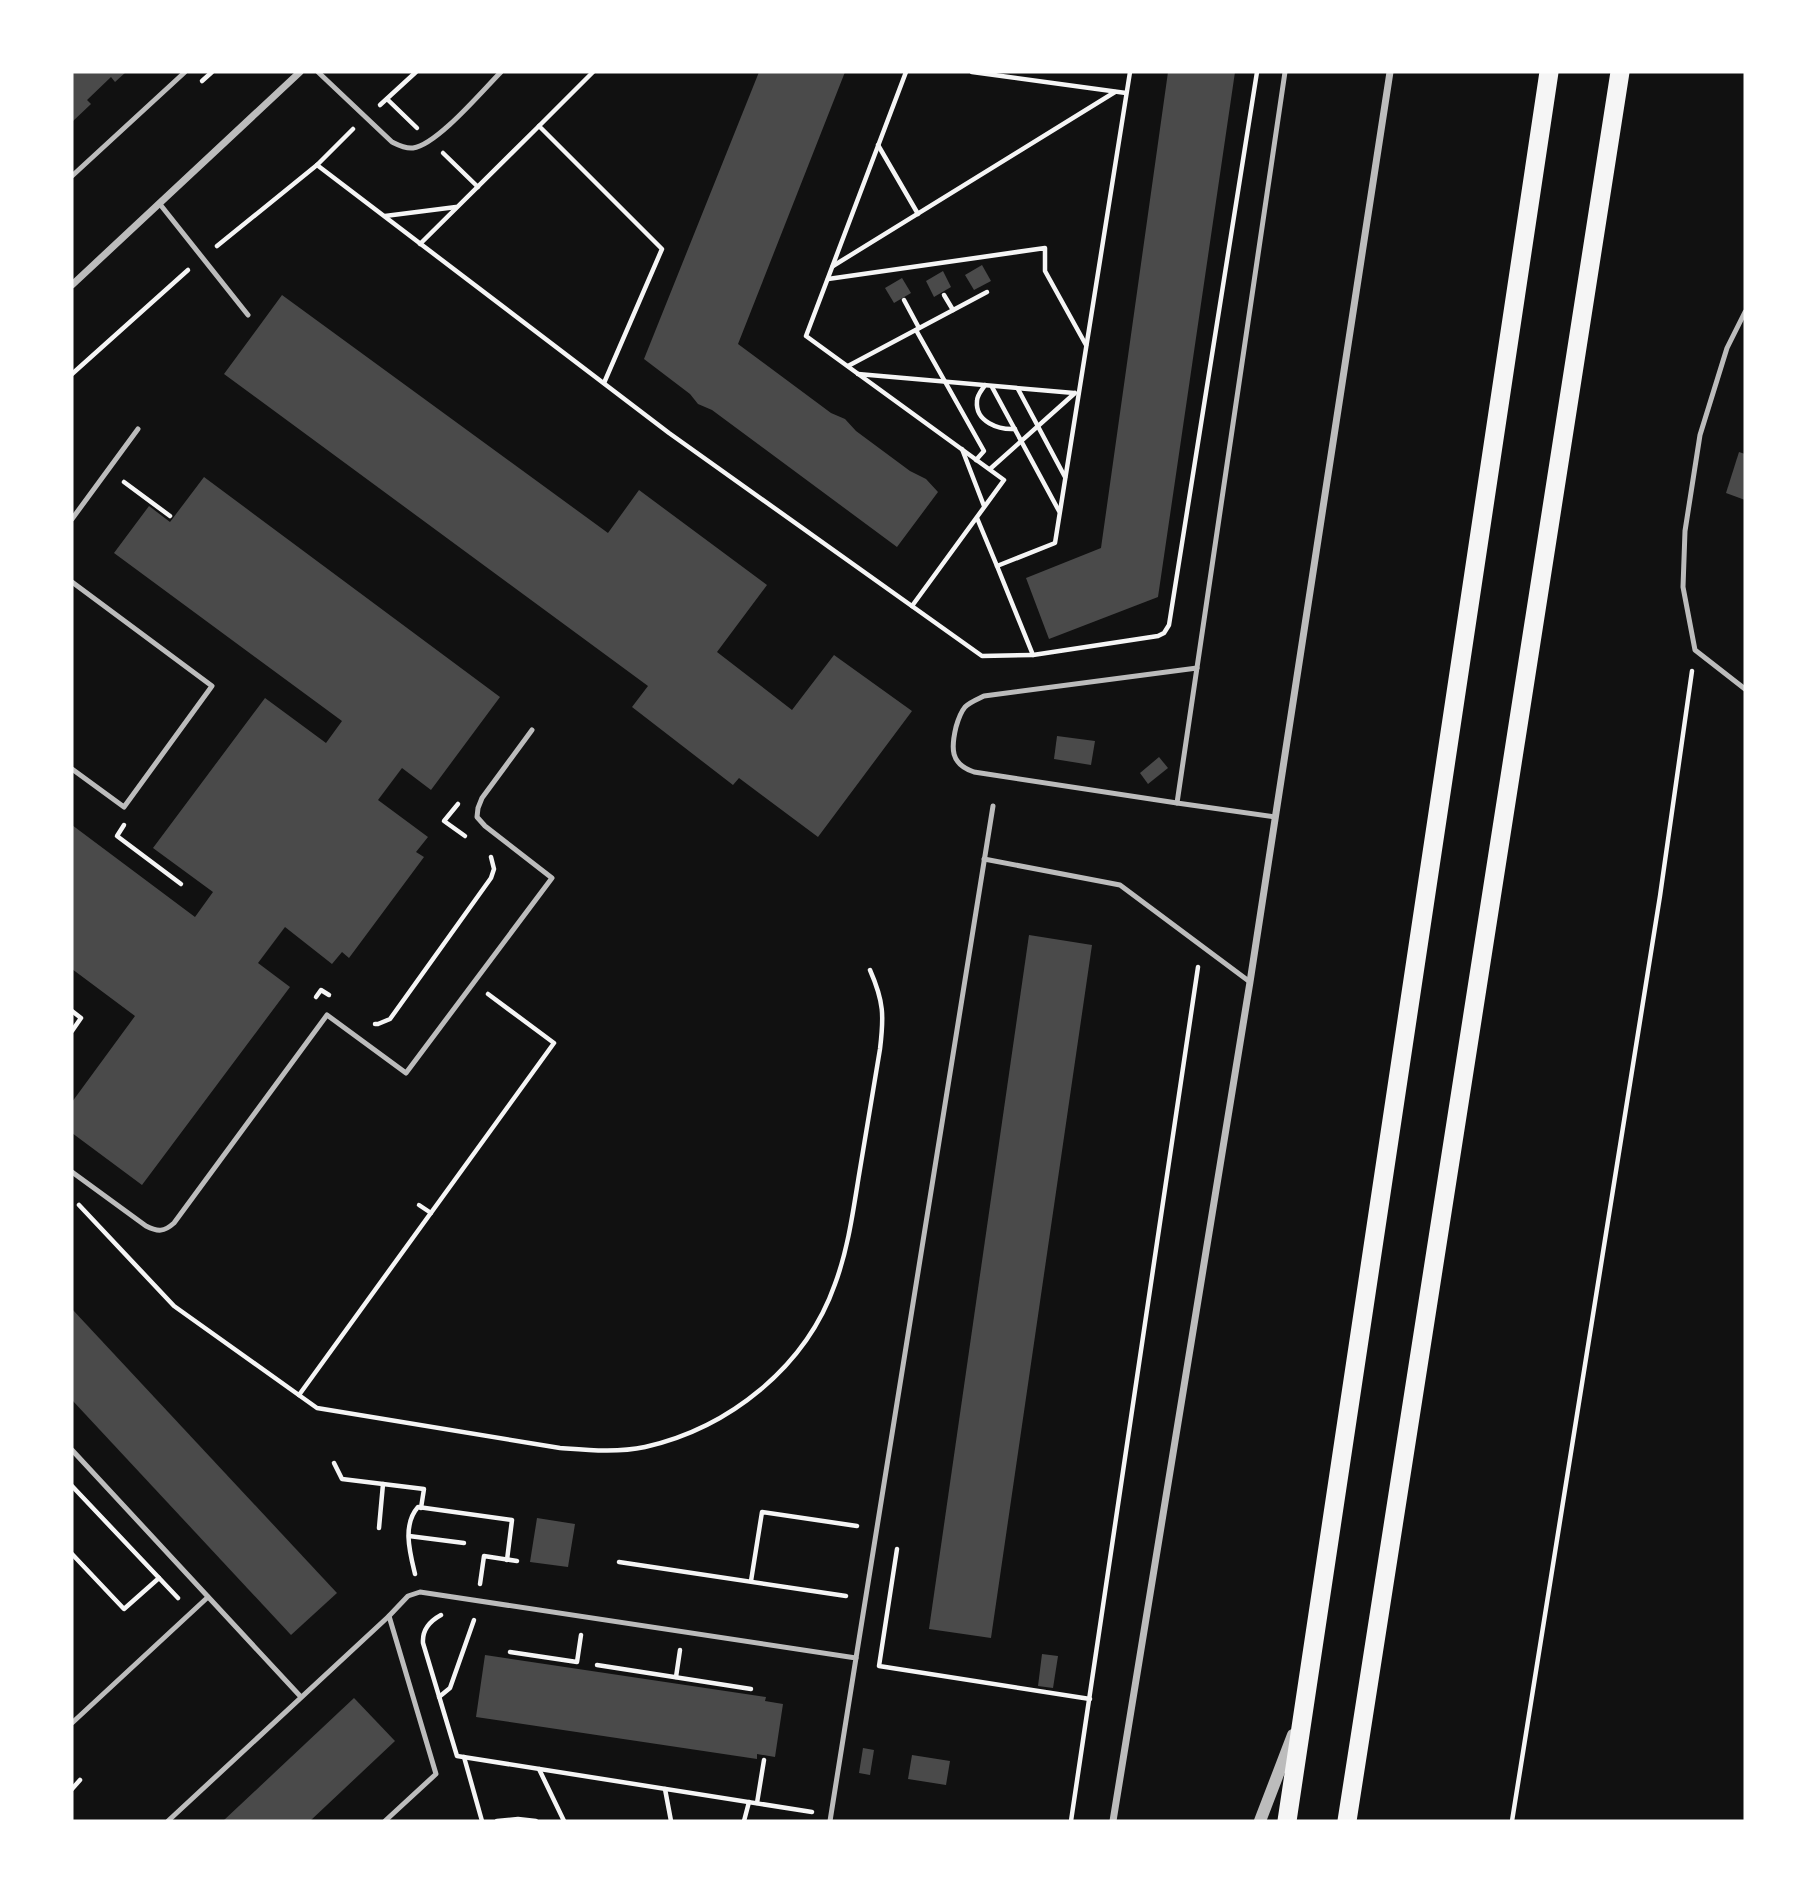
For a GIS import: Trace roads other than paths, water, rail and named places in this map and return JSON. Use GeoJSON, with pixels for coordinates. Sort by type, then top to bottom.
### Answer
{"type":"FeatureCollection","features":[{"type":"Feature","properties":{"kind":"highway"},"geometry":{"type":"LineString","coordinates":[[1287,1821],[1549,72]]}},
{"type":"Feature","properties":{"kind":"highway"},"geometry":{"type":"LineString","coordinates":[[1347,1821],[1620,72]]}},
{"type":"Feature","properties":{"kind":"street"},"geometry":{"type":"LineString","coordinates":[[72,285],[300,72]]}},
{"type":"Feature","properties":{"kind":"street"},"geometry":{"type":"LineString","coordinates":[[1113,1821],[1250,982],[1390,72]]}},
{"type":"Feature","properties":{"kind":"street"},"geometry":{"type":"LineString","coordinates":[[1260,1821],[1305,1705]]}},
{"type":"Feature","properties":{"kind":"lane"},"geometry":{"type":"LineString","coordinates":[[72,176],[185,72]]}},
{"type":"Feature","properties":{"kind":"lane"},"geometry":{"type":"LineString","coordinates":[[318,72],[391,142],[412,148],[425,144],[446,128],[501,72]]}},
{"type":"Feature","properties":{"kind":"lane"},"geometry":{"type":"LineString","coordinates":[[1177,803],[1285,72]]}},
{"type":"Feature","properties":{"kind":"lane"},"geometry":{"type":"LineString","coordinates":[[159,203],[248,315]]}},
{"type":"Feature","properties":{"kind":"lane"},"geometry":{"type":"LineString","coordinates":[[1745,312],[1727,348],[1700,435],[1685,531],[1683,587],[1695,649],[1745,689]]}},
{"type":"Feature","properties":{"kind":"lane"},"geometry":{"type":"LineString","coordinates":[[72,519],[138,429]]}},
{"type":"Feature","properties":{"kind":"lane"},"geometry":{"type":"LineString","coordinates":[[72,582],[212,686],[124,807],[72,769]]}},
{"type":"Feature","properties":{"kind":"lane"},"geometry":{"type":"LineString","coordinates":[[1197,668],[984,696],[964,708],[957,723],[952,748],[962,766],[974,772],[1275,817]]}},
{"type":"Feature","properties":{"kind":"lane"},"geometry":{"type":"LineString","coordinates":[[72,1172],[146,1226],[156,1231],[166,1230],[174,1223],[327,1015],[406,1073],[552,878],[477,817],[482,798],[532,730]]}},
{"type":"Feature","properties":{"kind":"lane"},"geometry":{"type":"LineString","coordinates":[[830,1821],[993,806]]}},
{"type":"Feature","properties":{"kind":"lane"},"geometry":{"type":"LineString","coordinates":[[984,859],[1120,885],[1250,982]]}},
{"type":"Feature","properties":{"kind":"lane"},"geometry":{"type":"LineString","coordinates":[[72,1450],[301,1697]]}},
{"type":"Feature","properties":{"kind":"lane"},"geometry":{"type":"LineString","coordinates":[[168,1821],[408,1596],[420,1592],[856,1658]]}},
{"type":"Feature","properties":{"kind":"lane"},"geometry":{"type":"LineString","coordinates":[[72,1723],[208,1597]]}},
{"type":"Feature","properties":{"kind":"lane"},"geometry":{"type":"LineString","coordinates":[[385,1821],[436,1774],[389,1616]]}}]}
